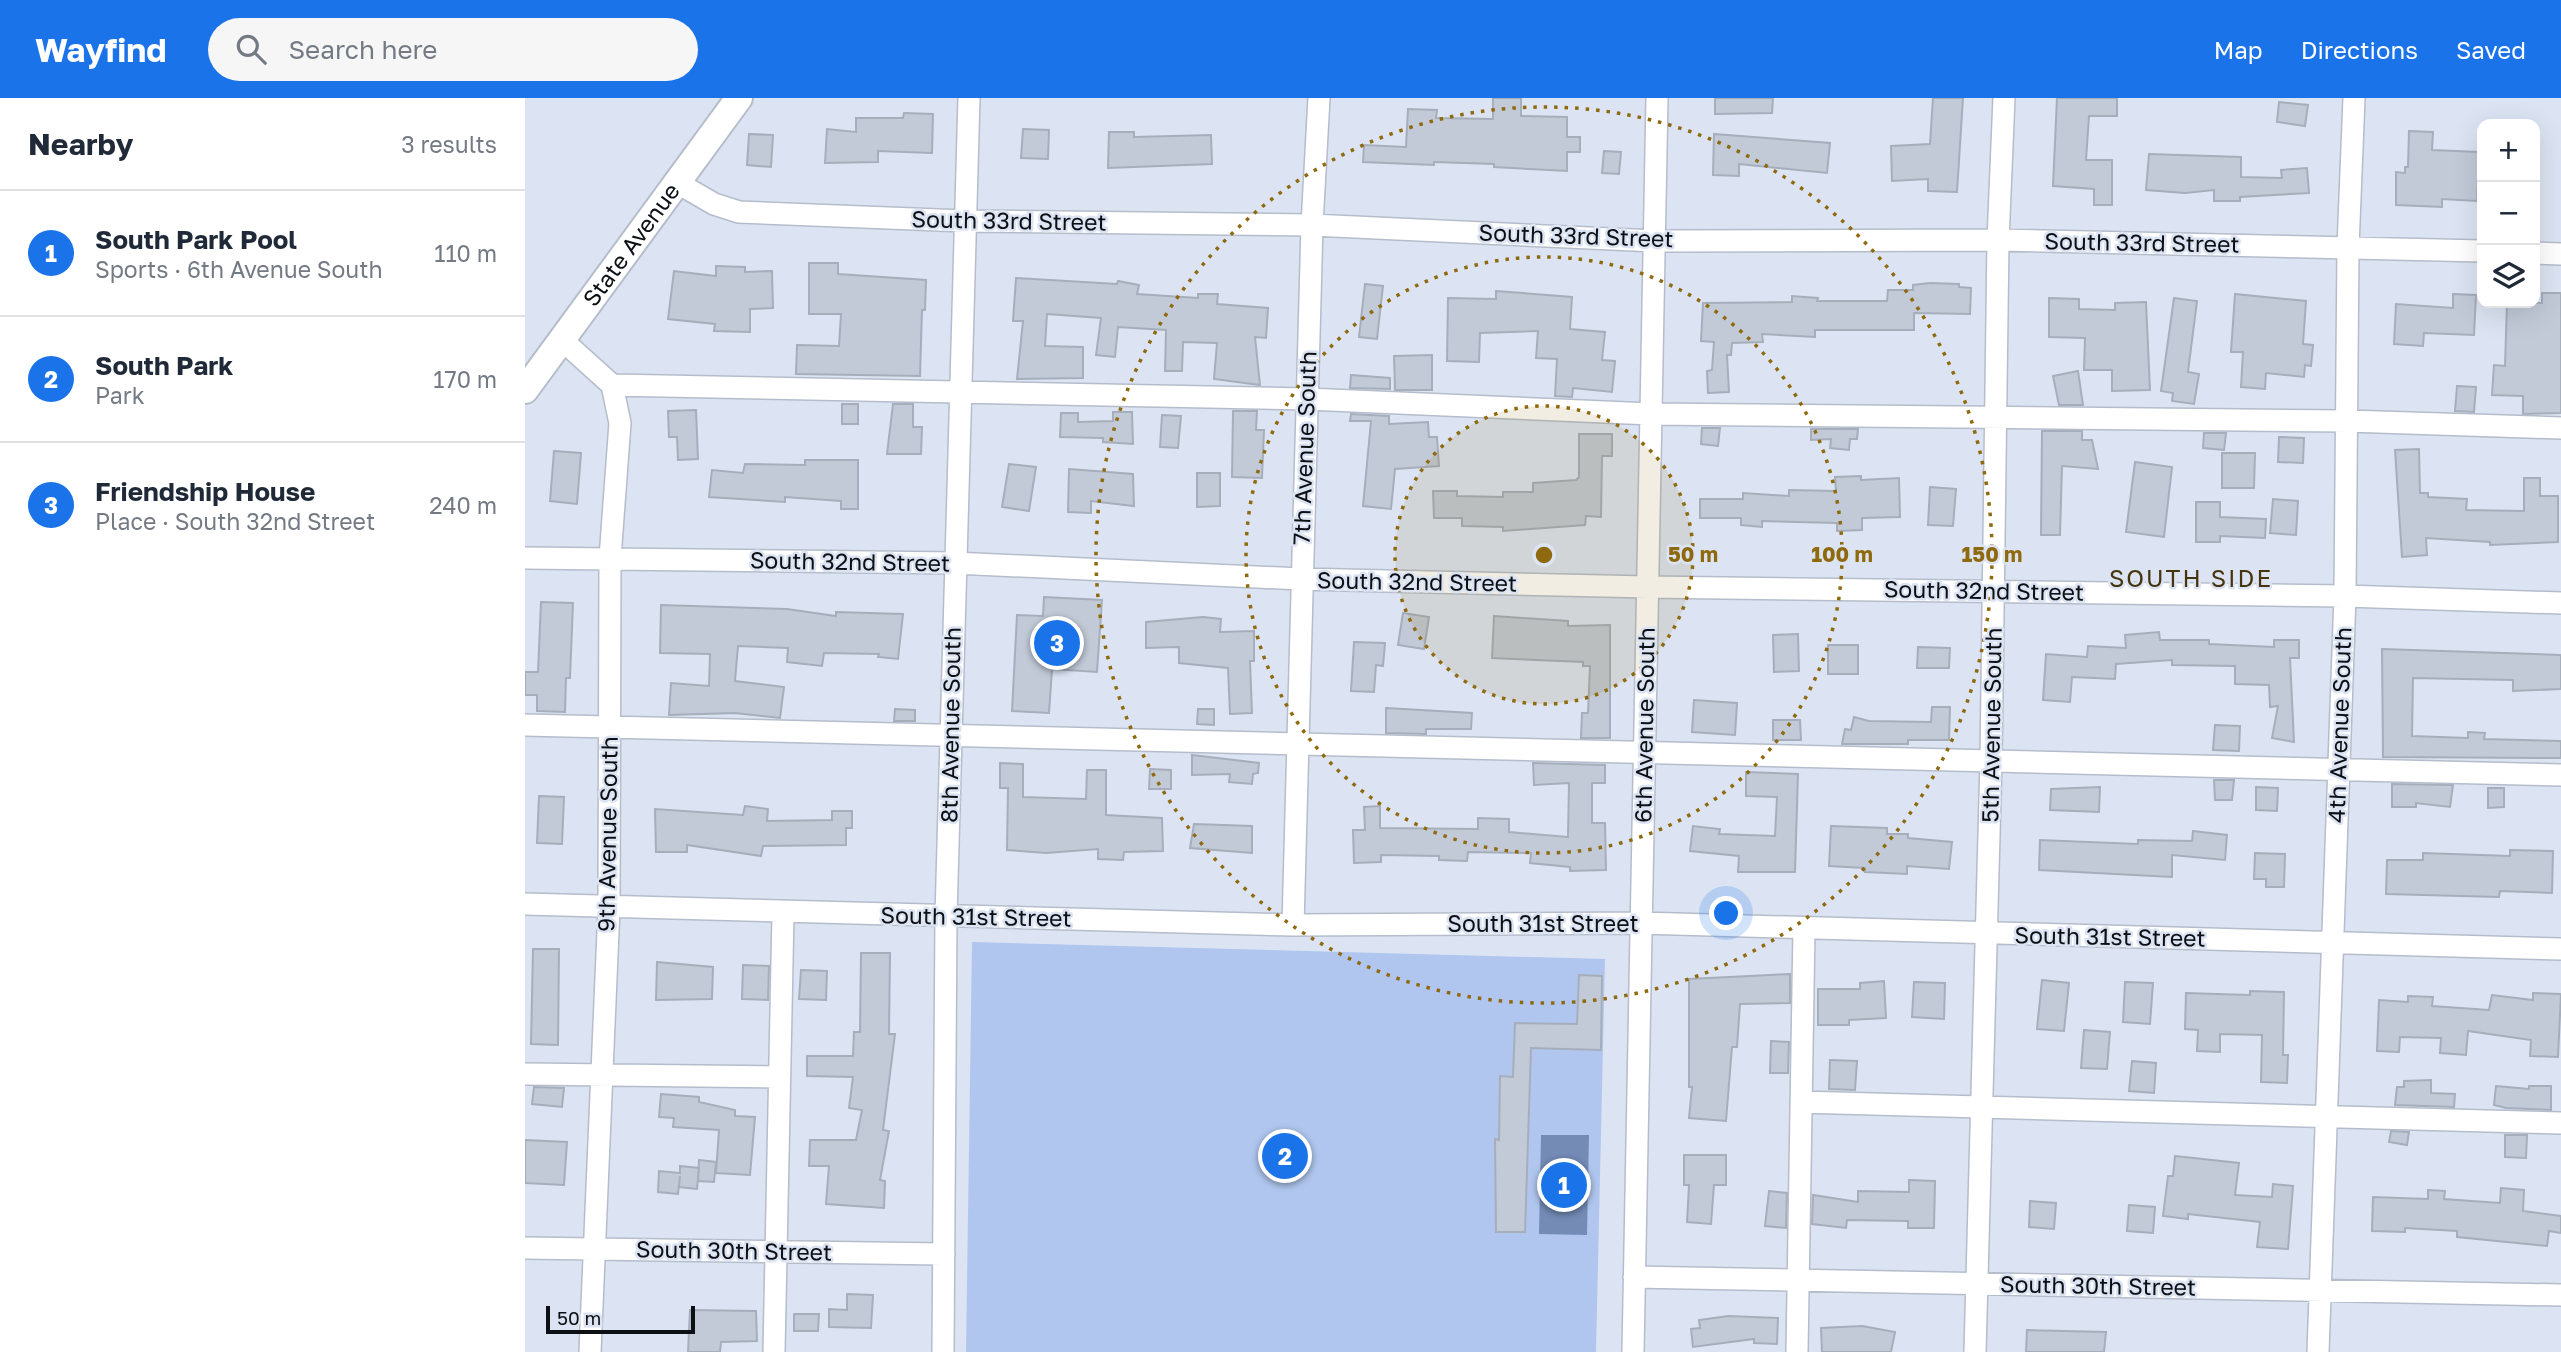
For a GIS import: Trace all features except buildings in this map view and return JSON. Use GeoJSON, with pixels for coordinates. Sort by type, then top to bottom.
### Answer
{"type":"FeatureCollection","features":[{"type":"Feature","properties":{"kind":"main road","name":"State Avenue"},"geometry":{"type":"LineString","coordinates":[[525,390],[739,98]]}},
{"type":"Feature","properties":{"kind":"street","name":"8th Avenue South"},"geometry":{"type":"LineString","coordinates":[[943,1352],[946,916],[968,98]]}},
{"type":"Feature","properties":{"kind":"street","name":"7th Avenue South"},"geometry":{"type":"LineString","coordinates":[[1293,925],[1312,225],[1319,98]]}},
{"type":"Feature","properties":{"kind":"street","name":"6th Avenue South"},"geometry":{"type":"LineString","coordinates":[[1633,1352],[1657,98]]}},
{"type":"Feature","properties":{"kind":"street","name":"5th Avenue South"},"geometry":{"type":"LineString","coordinates":[[1975,1352],[1991,761],[1998,240],[2004,98]]}},
{"type":"Feature","properties":{"kind":"street","name":"4th Avenue South"},"geometry":{"type":"LineString","coordinates":[[2318,1352],[2344,596],[2348,247],[2354,98]]}},
{"type":"Feature","properties":{"kind":"street","name":"South 33rd Street"},"geometry":{"type":"LineString","coordinates":[[676,181],[714,204],[739,212],[964,221],[1312,225],[1655,240],[1998,240],[2477,251]]}},
{"type":"Feature","properties":{"kind":"street"},"geometry":{"type":"LineString","coordinates":[[2540,253],[2561,254]]}},
{"type":"Feature","properties":{"kind":"street"},"geometry":{"type":"LineString","coordinates":[[561,339],[612,385],[1307,399],[1651,414],[2347,422],[2561,428]]}},
{"type":"Feature","properties":{"kind":"street","name":"9th Avenue South"},"geometry":{"type":"LineString","coordinates":[[590,1352],[609,908],[610,558],[620,423],[612,385]]}},
{"type":"Feature","properties":{"kind":"street","name":"South 32nd Street"},"geometry":{"type":"LineString","coordinates":[[525,558],[954,563],[1301,579],[1648,587],[2344,596],[2561,603]]}},
{"type":"Feature","properties":{"kind":"street"},"geometry":{"type":"LineString","coordinates":[[525,725],[2561,775]]}},
{"type":"Feature","properties":{"kind":"street","name":"South 31st Street"},"geometry":{"type":"LineString","coordinates":[[525,904],[1293,925],[1641,923],[2561,949]]}},
{"type":"Feature","properties":{"kind":"street"},"geometry":{"type":"LineString","coordinates":[[774,1352],[783,912]]}},
{"type":"Feature","properties":{"kind":"street"},"geometry":{"type":"LineString","coordinates":[[1797,1352],[1804,929]]}},
{"type":"Feature","properties":{"kind":"street"},"geometry":{"type":"LineString","coordinates":[[525,1074],[779,1077]]}},
{"type":"Feature","properties":{"kind":"street"},"geometry":{"type":"LineString","coordinates":[[1801,1102],[2561,1123]]}},
{"type":"Feature","properties":{"kind":"street","name":"South 30th Street"},"geometry":{"type":"LineString","coordinates":[[525,1248],[944,1254]]}},
{"type":"Feature","properties":{"kind":"street","name":"South 30th Street"},"geometry":{"type":"LineString","coordinates":[[1635,1277],[2561,1295]]}},
{"type":"Feature","properties":{"kind":"shaded area"},"geometry":{"type":"Polygon","coordinates":[[[972,942],[1605,959],[1596,1352],[966,1352],[972,942]]]}},
{"type":"Feature","properties":{"kind":"shaded area"},"geometry":{"type":"Polygon","coordinates":[[[1541,1135],[1589,1135],[1587,1235],[1539,1234],[1541,1135]]]}},
{"type":"Feature","properties":{"kind":"place","name":"Friendship House"},"geometry":{"type":"Point","coordinates":[1057,643]}},
{"type":"Feature","properties":{"kind":"place","name":"South Park"},"geometry":{"type":"Point","coordinates":[1285,1156]}},
{"type":"Feature","properties":{"kind":"place","name":"South Park Pool"},"geometry":{"type":"Point","coordinates":[1564,1185]}},
{"type":"Feature","properties":{"kind":"district","name":"SOUTH SIDE"},"geometry":{"type":"Point","coordinates":[2191,579]}}]}
